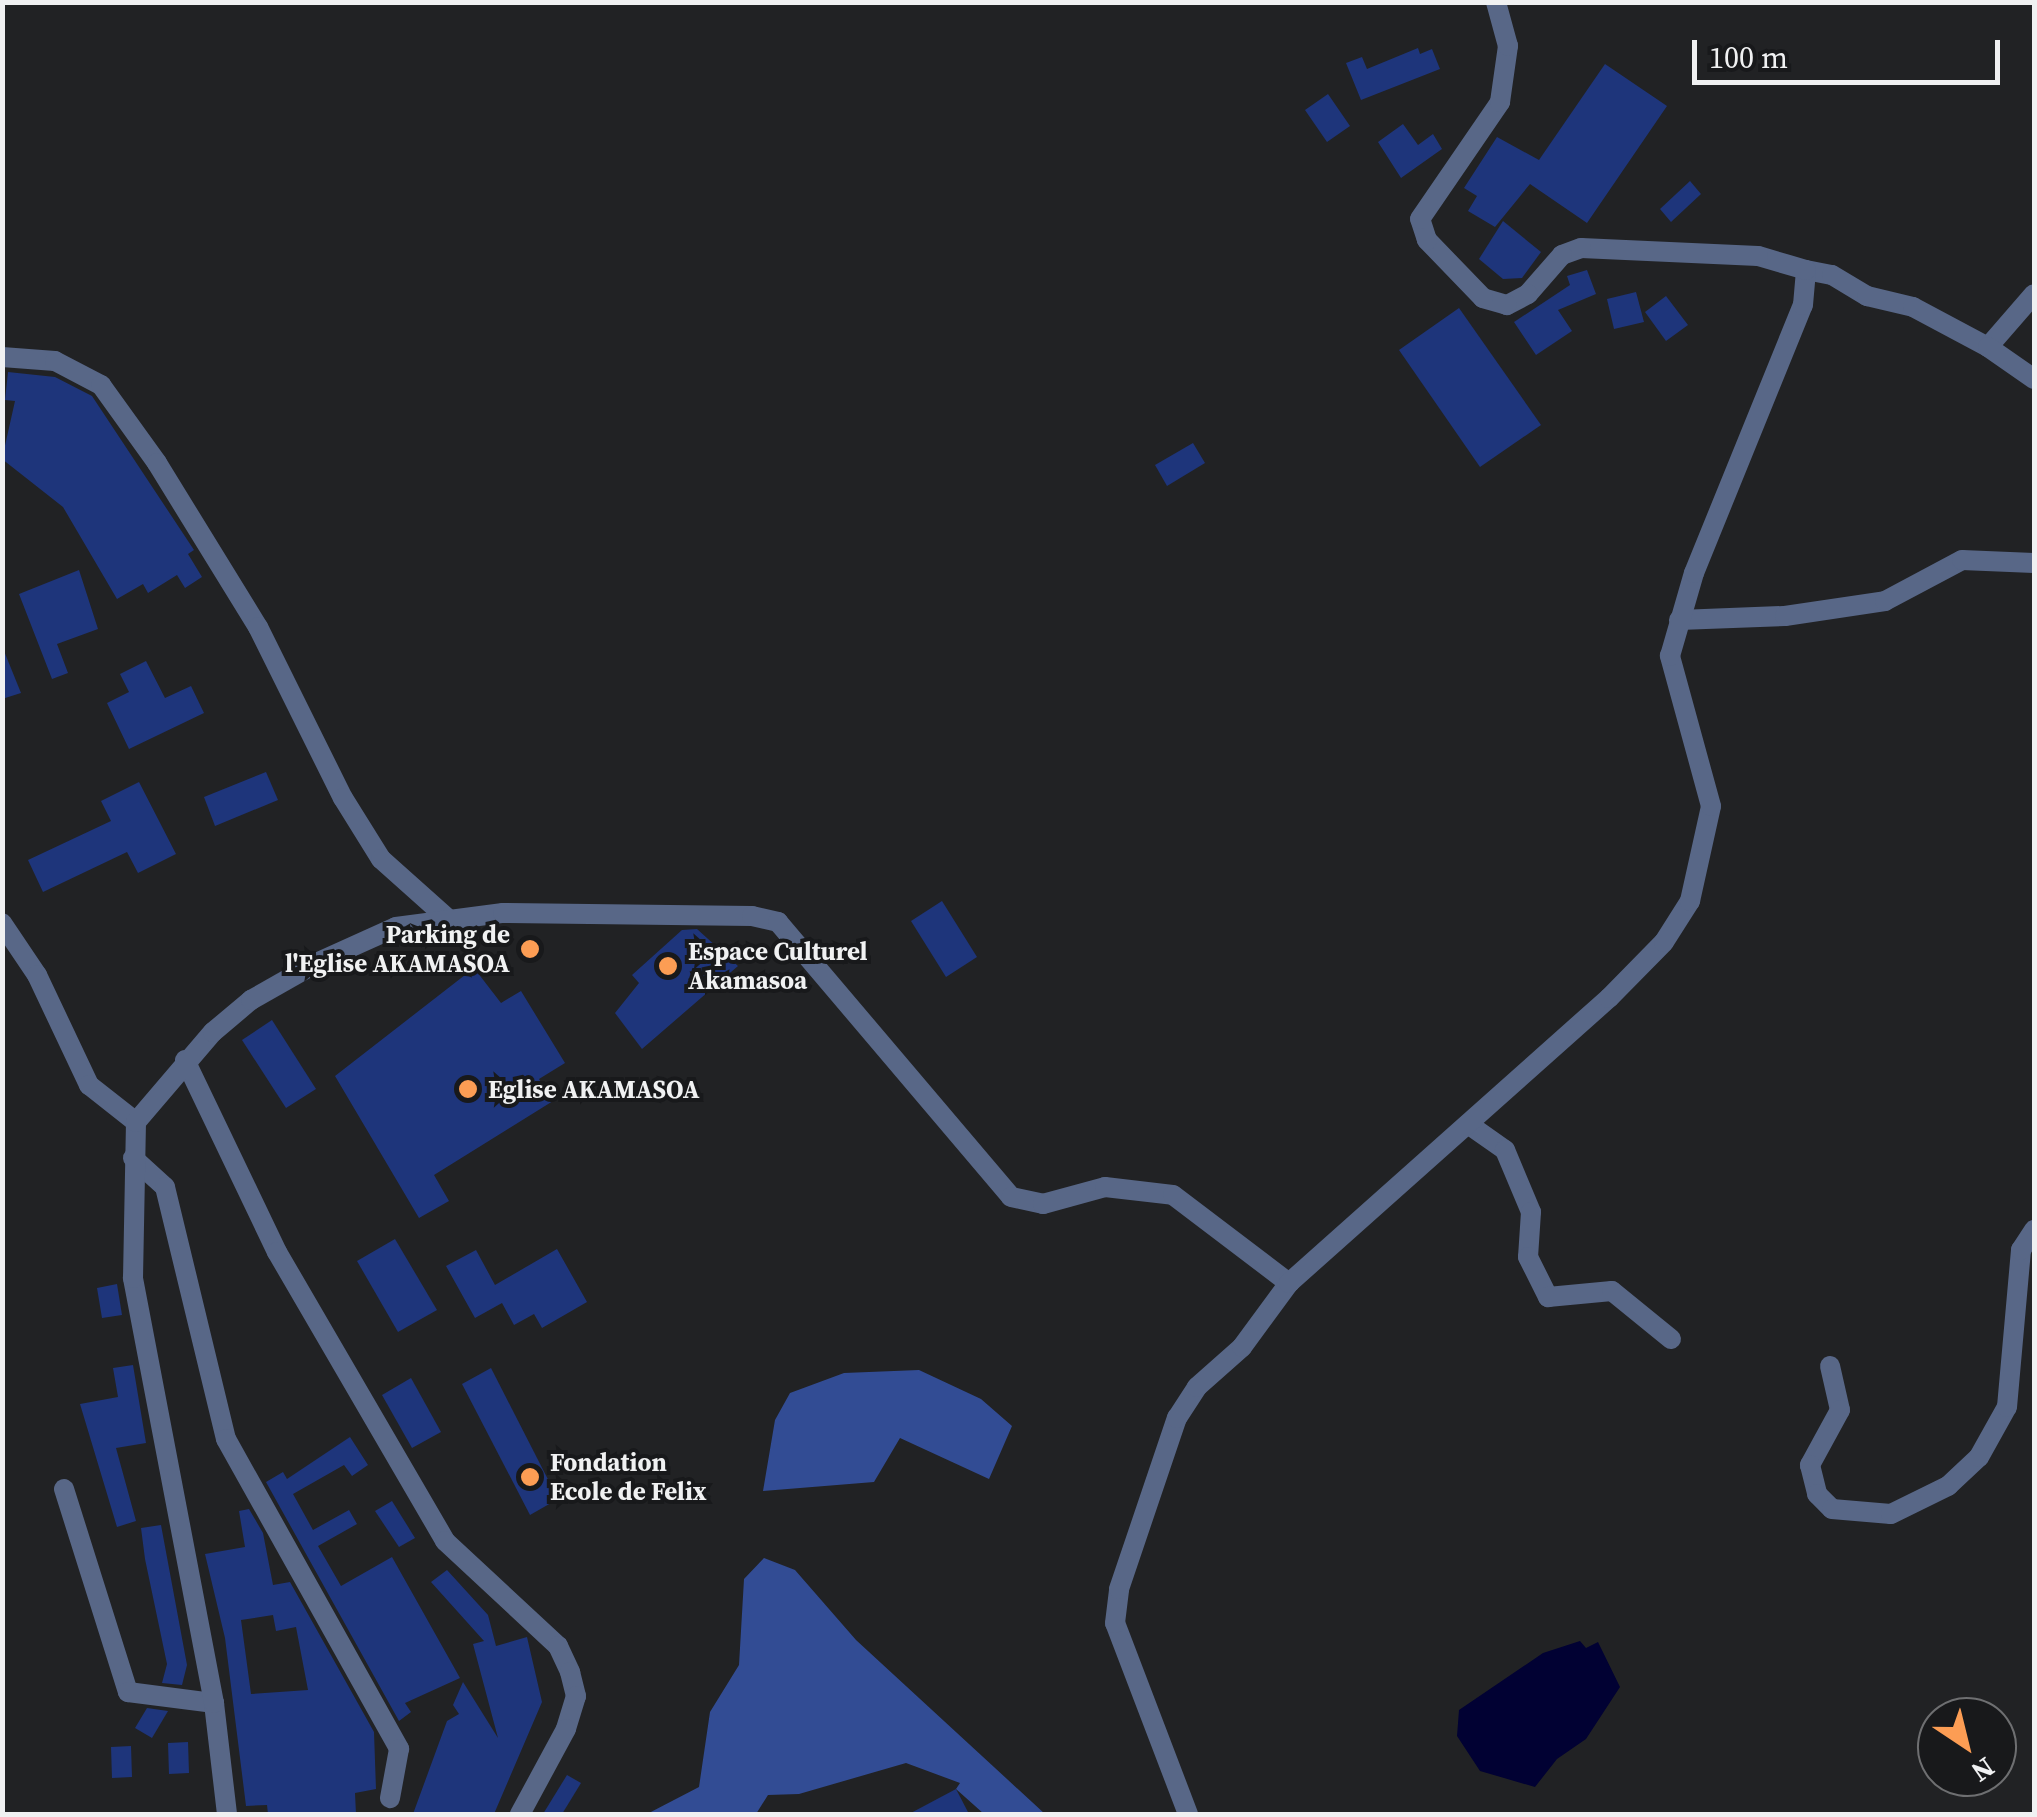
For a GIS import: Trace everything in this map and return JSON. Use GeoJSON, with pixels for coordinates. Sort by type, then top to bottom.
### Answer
{"type":"FeatureCollection","features":[{"type":"Feature","properties":{"kind":"street"},"geometry":{"type":"LineString","coordinates":[[1496,2],[1508,46],[1500,102],[1420,219],[1427,240],[1483,298],[1507,304],[1528,294],[1562,254],[1581,248],[1758,256],[1832,275],[1867,296],[1913,307],[1988,347],[2034,379]]}},
{"type":"Feature","properties":{"kind":"street"},"geometry":{"type":"LineString","coordinates":[[1188,1814],[1116,1623],[1119,1589],[1177,1418],[1196,1387],[1242,1348],[1289,1282],[1637,970],[1690,901],[1711,806],[1674,689],[1670,656],[1679,620],[1803,304],[1806,270]]}},
{"type":"Feature","properties":{"kind":"street"},"geometry":{"type":"LineString","coordinates":[[1988,347],[2034,294]]}},
{"type":"Feature","properties":{"kind":"street"},"geometry":{"type":"LineString","coordinates":[[2,357],[56,360],[101,385],[158,463],[258,627],[343,798],[381,858],[448,918]]}},
{"type":"Feature","properties":{"kind":"street"},"geometry":{"type":"LineString","coordinates":[[1679,620],[1785,616],[1885,601],[1962,560],[2034,563]]}},
{"type":"Feature","properties":{"kind":"street"},"geometry":{"type":"LineString","coordinates":[[227,1814],[214,1703],[132,1278],[136,1122],[185,1060],[251,1000],[316,963],[396,927],[448,918],[752,916],[778,922],[1011,1198],[1043,1204],[1104,1187],[1173,1195],[1289,1282]]}},
{"type":"Feature","properties":{"kind":"street"},"geometry":{"type":"LineString","coordinates":[[2,923],[36,975],[89,1086],[136,1122]]}},
{"type":"Feature","properties":{"kind":"street"},"geometry":{"type":"LineString","coordinates":[[185,1060],[277,1252],[445,1542],[558,1646],[570,1672],[576,1696],[566,1729],[520,1814]]}},
{"type":"Feature","properties":{"kind":"street"},"geometry":{"type":"LineString","coordinates":[[1468,1124],[1505,1150],[1531,1212],[1528,1256],[1548,1298],[1612,1291],[1670,1339]]}},
{"type":"Feature","properties":{"kind":"street"},"geometry":{"type":"LineString","coordinates":[[133,1158],[165,1187],[226,1438],[399,1748],[390,1798]]}},
{"type":"Feature","properties":{"kind":"street"},"geometry":{"type":"LineString","coordinates":[[1830,1366],[1840,1410],[1810,1465],[1817,1494],[1832,1508],[1891,1514],[1948,1486],[1978,1457],[2007,1407],[2020,1250],[2034,1230]]}},
{"type":"Feature","properties":{"kind":"street"},"geometry":{"type":"LineString","coordinates":[[64,1489],[128,1692],[214,1703]]}},
{"type":"Feature","properties":{"kind":"shaded area"},"geometry":{"type":"Polygon","coordinates":[[[919,1370],[981,1399],[1012,1426],[989,1479],[900,1438],[874,1482],[763,1491],[775,1420],[790,1393],[844,1373],[919,1370]]]}},
{"type":"Feature","properties":{"kind":"shaded area"},"geometry":{"type":"Polygon","coordinates":[[[764,1558],[795,1570],[856,1640],[1045,1814],[984,1814],[956,1789],[960,1783],[906,1763],[799,1794],[768,1795],[756,1814],[647,1814],[699,1787],[710,1712],[739,1665],[744,1579],[764,1558]]]}},
{"type":"Feature","properties":{"kind":"shaded area"},"geometry":{"type":"Polygon","coordinates":[[[1580,1641],[1586,1648],[1598,1642],[1620,1687],[1586,1739],[1557,1759],[1535,1787],[1480,1771],[1457,1736],[1459,1710],[1543,1653],[1580,1641]]]}},
{"type":"Feature","properties":{"kind":"building"},"geometry":{"type":"Polygon","coordinates":[[[1418,48],[1420,54],[1432,49],[1440,69],[1361,100],[1346,63],[1362,57],[1367,69],[1418,48]]]}},
{"type":"Feature","properties":{"kind":"building"},"geometry":{"type":"Polygon","coordinates":[[[1605,64],[1667,106],[1587,223],[1530,184],[1495,227],[1468,211],[1477,196],[1464,188],[1497,137],[1539,160],[1605,64]]]}},
{"type":"Feature","properties":{"kind":"building"},"geometry":{"type":"Polygon","coordinates":[[[1328,94],[1350,126],[1327,142],[1305,110],[1328,94]]]}},
{"type":"Feature","properties":{"kind":"building"},"geometry":{"type":"Polygon","coordinates":[[[1403,124],[1418,145],[1433,134],[1442,149],[1401,178],[1378,142],[1403,124]]]}},
{"type":"Feature","properties":{"kind":"building"},"geometry":{"type":"Polygon","coordinates":[[[1690,181],[1701,194],[1671,222],[1660,209],[1690,181]]]}},
{"type":"Feature","properties":{"kind":"building"},"geometry":{"type":"Polygon","coordinates":[[[1503,221],[1541,252],[1522,278],[1503,279],[1479,259],[1503,221]]]}},
{"type":"Feature","properties":{"kind":"building"},"geometry":{"type":"Polygon","coordinates":[[[1587,270],[1596,294],[1558,310],[1572,331],[1536,355],[1514,322],[1570,285],[1567,276],[1587,270]]]}},
{"type":"Feature","properties":{"kind":"building"},"geometry":{"type":"Polygon","coordinates":[[[1636,292],[1644,322],[1614,329],[1607,299],[1636,292]]]}},
{"type":"Feature","properties":{"kind":"building"},"geometry":{"type":"Polygon","coordinates":[[[1666,296],[1688,325],[1666,341],[1645,312],[1666,296]]]}},
{"type":"Feature","properties":{"kind":"building"},"geometry":{"type":"Polygon","coordinates":[[[1459,308],[1541,425],[1480,467],[1399,350],[1459,308]]]}},
{"type":"Feature","properties":{"kind":"building"},"geometry":{"type":"Polygon","coordinates":[[[8,372],[55,377],[92,396],[194,550],[188,554],[202,577],[185,588],[177,575],[148,593],[143,584],[117,599],[63,507],[2,459],[15,401],[5,400],[8,372]]]}},
{"type":"Feature","properties":{"kind":"building"},"geometry":{"type":"Polygon","coordinates":[[[1193,443],[1205,463],[1167,486],[1155,465],[1193,443]]]}},
{"type":"Feature","properties":{"kind":"building"},"geometry":{"type":"Polygon","coordinates":[[[79,570],[98,629],[57,644],[68,673],[52,679],[19,594],[79,570]]]}},
{"type":"Feature","properties":{"kind":"building"},"geometry":{"type":"Polygon","coordinates":[[[2,646],[21,693],[2,699],[2,646]]]}},
{"type":"Feature","properties":{"kind":"building"},"geometry":{"type":"Polygon","coordinates":[[[146,661],[165,698],[191,686],[204,713],[129,749],[107,703],[129,692],[120,674],[146,661]]]}},
{"type":"Feature","properties":{"kind":"building"},"geometry":{"type":"Polygon","coordinates":[[[266,772],[278,800],[215,826],[204,797],[266,772]]]}},
{"type":"Feature","properties":{"kind":"building"},"geometry":{"type":"Polygon","coordinates":[[[139,782],[176,854],[138,873],[127,852],[43,892],[28,860],[111,821],[101,801],[139,782]]]}},
{"type":"Feature","properties":{"kind":"building"},"geometry":{"type":"Polygon","coordinates":[[[942,901],[977,957],[946,977],[911,921],[942,901]]]}},
{"type":"Feature","properties":{"kind":"building"},"geometry":{"type":"Polygon","coordinates":[[[697,929],[738,966],[642,1049],[615,1013],[639,983],[632,975],[682,930],[697,929]]]}},
{"type":"Feature","properties":{"kind":"building"},"geometry":{"type":"Polygon","coordinates":[[[474,968],[501,1003],[521,991],[565,1063],[539,1079],[553,1101],[434,1175],[449,1201],[419,1218],[335,1076],[474,968]]]}},
{"type":"Feature","properties":{"kind":"building"},"geometry":{"type":"Polygon","coordinates":[[[272,1020],[316,1089],[286,1108],[242,1040],[272,1020]]]}},
{"type":"Feature","properties":{"kind":"building"},"geometry":{"type":"Polygon","coordinates":[[[395,1239],[437,1310],[398,1332],[357,1261],[395,1239]]]}},
{"type":"Feature","properties":{"kind":"building"},"geometry":{"type":"Polygon","coordinates":[[[557,1249],[587,1302],[542,1328],[534,1314],[514,1325],[502,1303],[475,1318],[446,1266],[476,1250],[495,1285],[557,1249]]]}},
{"type":"Feature","properties":{"kind":"building"},"geometry":{"type":"Polygon","coordinates":[[[117,1284],[122,1315],[102,1318],[97,1288],[117,1284]]]}},
{"type":"Feature","properties":{"kind":"building"},"geometry":{"type":"Polygon","coordinates":[[[133,1365],[146,1443],[116,1448],[136,1521],[117,1527],[80,1404],[118,1397],[113,1368],[133,1365]]]}},
{"type":"Feature","properties":{"kind":"building"},"geometry":{"type":"Polygon","coordinates":[[[491,1368],[558,1499],[530,1515],[462,1384],[491,1368]]]}},
{"type":"Feature","properties":{"kind":"building"},"geometry":{"type":"Polygon","coordinates":[[[411,1378],[441,1432],[412,1448],[382,1395],[411,1378]]]}},
{"type":"Feature","properties":{"kind":"building"},"geometry":{"type":"Polygon","coordinates":[[[350,1437],[368,1465],[352,1476],[344,1465],[293,1494],[313,1530],[349,1510],[357,1524],[318,1546],[341,1586],[392,1557],[460,1678],[405,1703],[411,1712],[399,1721],[266,1482],[283,1472],[287,1479],[350,1437]]]}},
{"type":"Feature","properties":{"kind":"building"},"geometry":{"type":"Polygon","coordinates":[[[392,1501],[415,1538],[399,1547],[375,1511],[392,1501]]]}},
{"type":"Feature","properties":{"kind":"building"},"geometry":{"type":"Polygon","coordinates":[[[249,1509],[263,1533],[273,1585],[290,1582],[374,1732],[376,1789],[355,1793],[356,1814],[268,1814],[267,1805],[246,1806],[225,1638],[205,1554],[245,1547],[239,1511],[249,1509]],[[273,1615],[241,1620],[251,1694],[308,1690],[296,1627],[276,1631],[273,1615]]]}},
{"type":"Feature","properties":{"kind":"building"},"geometry":{"type":"Polygon","coordinates":[[[161,1525],[187,1665],[182,1685],[162,1683],[167,1664],[145,1559],[141,1528],[161,1525]]]}},
{"type":"Feature","properties":{"kind":"building"},"geometry":{"type":"Polygon","coordinates":[[[447,1570],[488,1615],[496,1646],[527,1637],[542,1702],[494,1814],[413,1814],[447,1721],[459,1714],[453,1705],[463,1682],[498,1738],[473,1644],[484,1641],[431,1582],[447,1570]]]}},
{"type":"Feature","properties":{"kind":"building"},"geometry":{"type":"Polygon","coordinates":[[[147,1708],[168,1711],[152,1738],[135,1728],[147,1708]]]}},
{"type":"Feature","properties":{"kind":"building"},"geometry":{"type":"Polygon","coordinates":[[[188,1742],[189,1773],[169,1774],[168,1743],[188,1742]]]}},
{"type":"Feature","properties":{"kind":"building"},"geometry":{"type":"Polygon","coordinates":[[[131,1746],[132,1777],[112,1778],[111,1747],[131,1746]]]}},
{"type":"Feature","properties":{"kind":"building"},"geometry":{"type":"Polygon","coordinates":[[[567,1775],[581,1783],[562,1814],[543,1814],[567,1775]]]}},
{"type":"Feature","properties":{"kind":"building"},"geometry":{"type":"Polygon","coordinates":[[[956,1789],[969,1814],[909,1814],[956,1789]]]}},
{"type":"Feature","properties":{"kind":"place","name":"Parking de l'Eglise AKAMASOA"},"geometry":{"type":"Point","coordinates":[530,949]}},
{"type":"Feature","properties":{"kind":"place","name":"Espace Culturel Akamasoa"},"geometry":{"type":"Point","coordinates":[668,966]}},
{"type":"Feature","properties":{"kind":"place","name":"Eglise AKAMASOA"},"geometry":{"type":"Point","coordinates":[468,1089]}},
{"type":"Feature","properties":{"kind":"place","name":"Fondation Ecole de Felix"},"geometry":{"type":"Point","coordinates":[530,1477]}}]}
